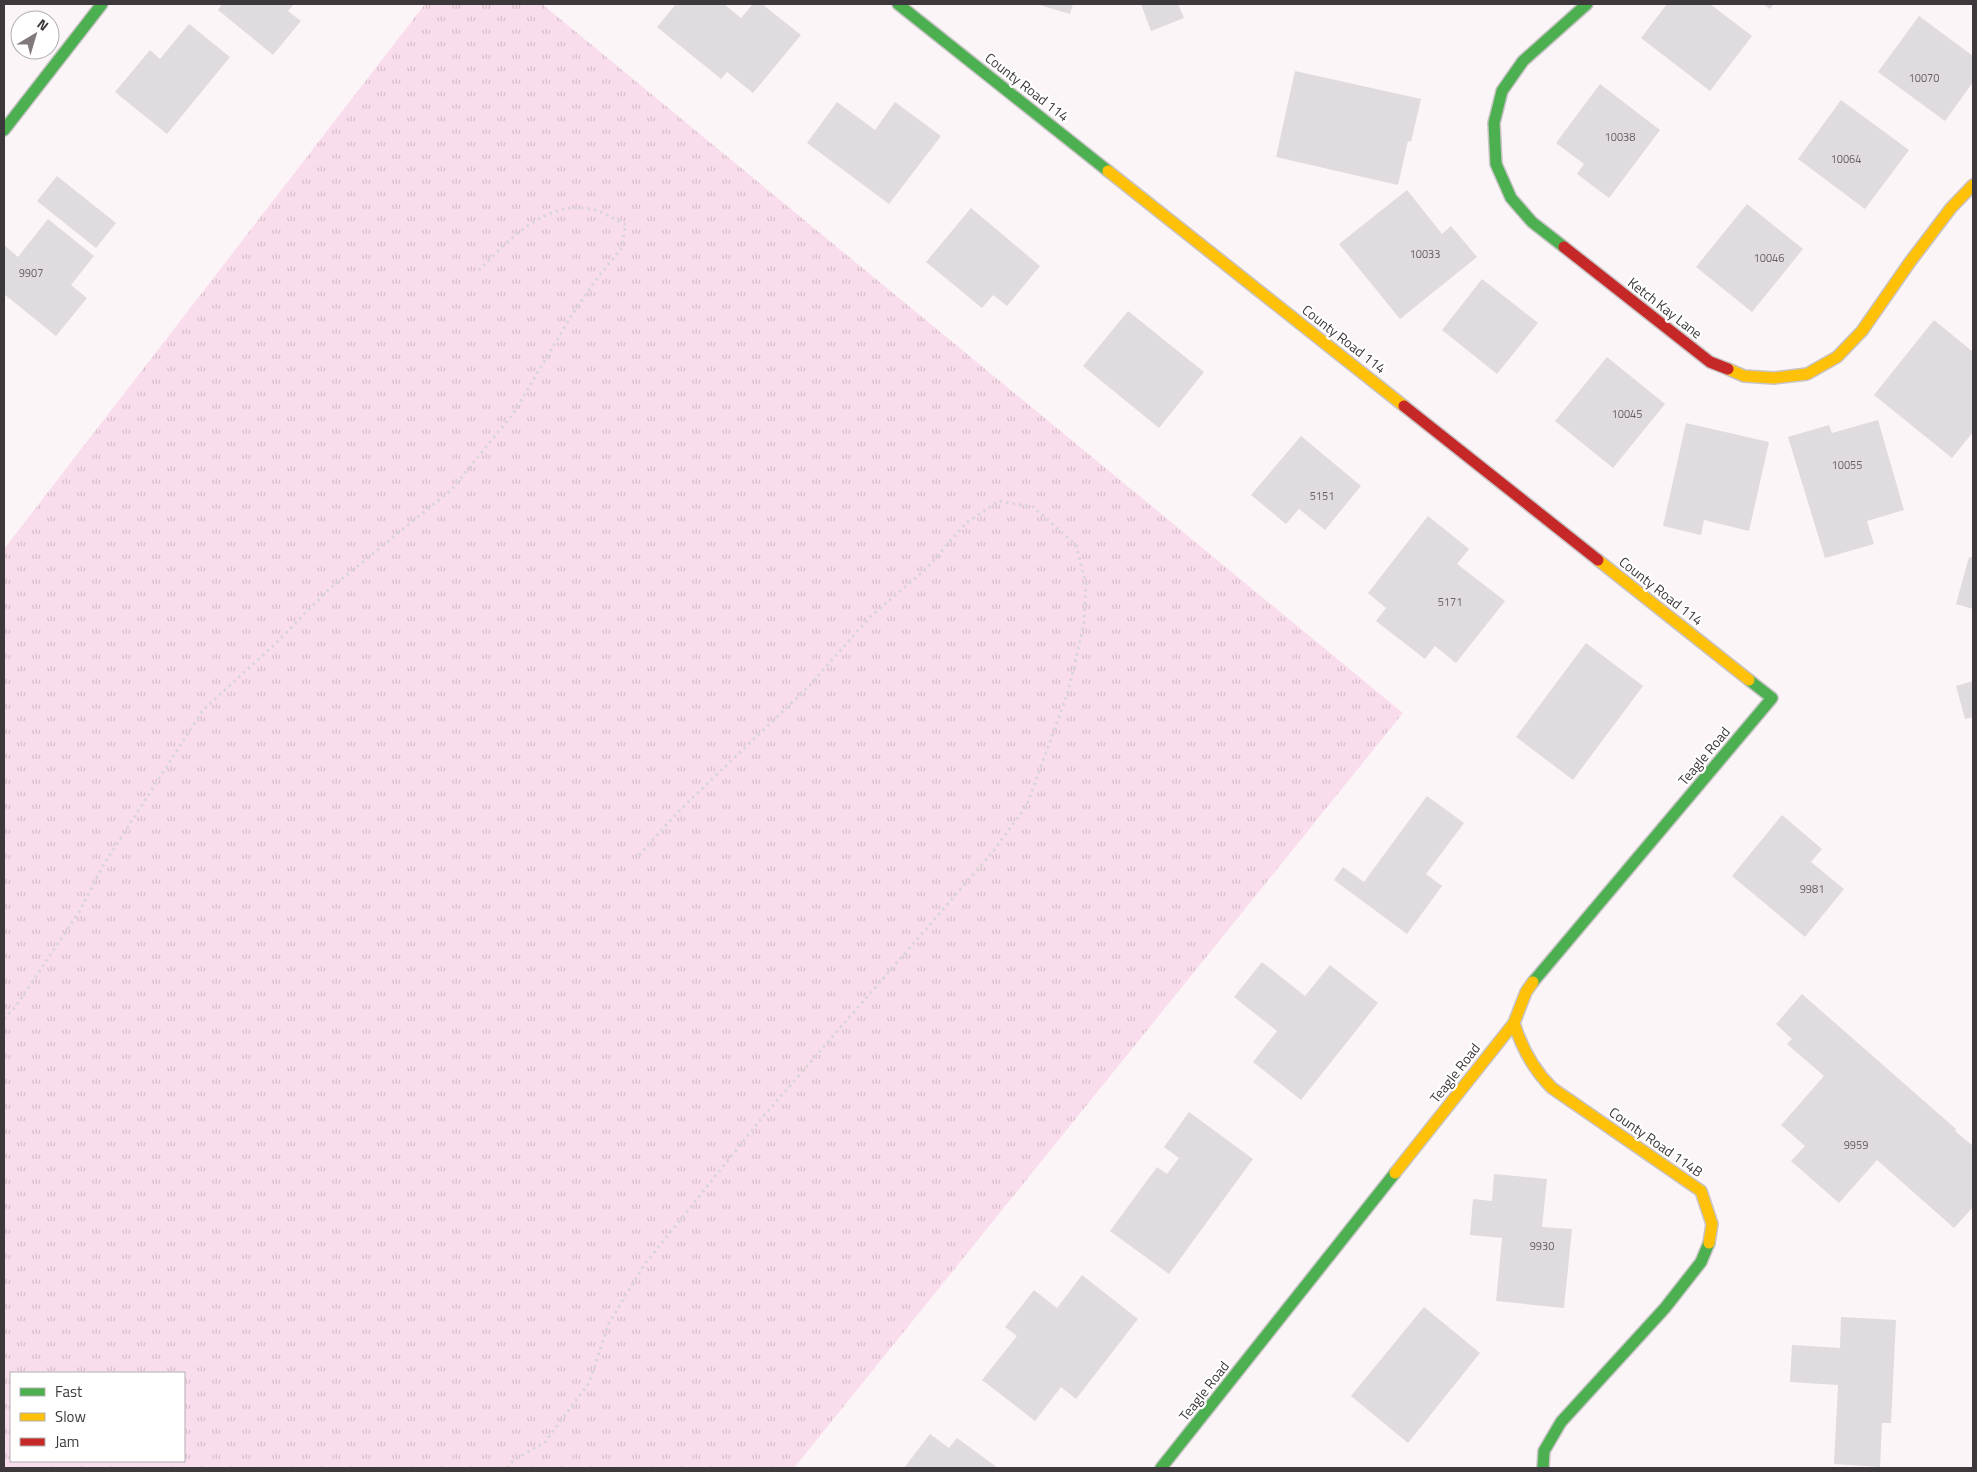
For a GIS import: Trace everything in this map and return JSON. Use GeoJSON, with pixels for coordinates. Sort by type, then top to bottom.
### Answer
{"type":"FeatureCollection","features":[{"type":"Feature","properties":{"kind":"street"},"geometry":{"type":"LineString","coordinates":[[4,130],[102,4]]}},
{"type":"Feature","properties":{"kind":"street","name":"County Road 114"},"geometry":{"type":"LineString","coordinates":[[898,4],[1772,698]]}},
{"type":"Feature","properties":{"kind":"street","name":"Ketch Kay Lane"},"geometry":{"type":"LineString","coordinates":[[1587,4],[1523,61],[1502,91],[1494,123],[1496,164],[1511,198],[1532,222],[1710,362],[1744,376],[1774,378],[1807,374],[1837,357],[1862,331],[1910,262],[1951,208],[1973,185]]}},
{"type":"Feature","properties":{"kind":"street","name":"Teagle Road"},"geometry":{"type":"LineString","coordinates":[[1161,1468],[1514,1023],[1526,992],[1549,962],[1573,936],[1772,698]]}},
{"type":"Feature","properties":{"kind":"street","name":"County Road 114B"},"geometry":{"type":"LineString","coordinates":[[1514,1023],[1521,1046],[1536,1072],[1552,1088],[1700,1191],[1708,1208],[1712,1224],[1701,1262],[1664,1308],[1561,1422],[1544,1451],[1543,1468]]}},
{"type":"Feature","properties":{"kind":"path"},"geometry":{"type":"LineString","coordinates":[[4,1019],[16,1006],[79,912],[104,864],[203,710],[275,644],[327,590],[451,490],[513,414],[573,313],[598,277],[621,249],[626,225],[592,209],[565,208],[532,222],[477,272]]}},
{"type":"Feature","properties":{"kind":"path"},"geometry":{"type":"LineString","coordinates":[[507,1468],[514,1460],[545,1442],[589,1383],[609,1323],[644,1264],[762,1118],[991,854],[1026,806],[1068,692],[1084,624],[1086,584],[1076,545],[1033,507],[999,501],[966,523],[927,568],[870,617],[810,685],[680,810],[638,856]]}},
{"type":"Feature","properties":{"kind":"green space"},"geometry":{"type":"Polygon","coordinates":[[[425,4],[542,4],[1403,713],[794,1468],[4,1468],[4,549],[425,4]]]}},
{"type":"Feature","properties":{"kind":"building"},"geometry":{"type":"Polygon","coordinates":[[[222,4],[294,4],[288,11],[301,21],[273,55],[218,10],[222,4]]]}},
{"type":"Feature","properties":{"kind":"building"},"geometry":{"type":"Polygon","coordinates":[[[676,4],[724,4],[741,18],[753,4],[762,4],[801,35],[753,93],[727,72],[721,79],[657,27],[676,4]]]}},
{"type":"Feature","properties":{"kind":"building"},"geometry":{"type":"Polygon","coordinates":[[[1036,4],[1073,4],[1070,14],[1036,4]]]}},
{"type":"Feature","properties":{"kind":"building"},"geometry":{"type":"Polygon","coordinates":[[[1141,4],[1178,4],[1184,18],[1151,31],[1141,4]]]}},
{"type":"Feature","properties":{"kind":"building"},"geometry":{"type":"Polygon","coordinates":[[[1667,4],[1710,4],[1752,36],[1710,91],[1641,38],[1667,4]]]}},
{"type":"Feature","properties":{"kind":"building"},"geometry":{"type":"Polygon","coordinates":[[[1763,4],[1774,4],[1770,9],[1763,4]]]}},
{"type":"Feature","properties":{"kind":"building"},"geometry":{"type":"Polygon","coordinates":[[[1919,16],[1973,56],[1973,82],[1945,121],[1878,72],[1919,16]]]}},
{"type":"Feature","properties":{"kind":"building"},"geometry":{"type":"Polygon","coordinates":[[[189,24],[230,57],[167,134],[115,92],[150,50],[160,59],[189,24]]]}},
{"type":"Feature","properties":{"kind":"building"},"geometry":{"type":"Polygon","coordinates":[[[1295,71],[1421,99],[1411,142],[1408,141],[1398,185],[1276,157],[1295,71]]]}},
{"type":"Feature","properties":{"kind":"building"},"geometry":{"type":"Polygon","coordinates":[[[1600,84],[1660,130],[1609,198],[1577,174],[1584,164],[1556,143],[1600,84]]]}},
{"type":"Feature","properties":{"kind":"building"},"geometry":{"type":"Polygon","coordinates":[[[1841,100],[1909,150],[1865,209],[1798,159],[1841,100]]]}},
{"type":"Feature","properties":{"kind":"building"},"geometry":{"type":"Polygon","coordinates":[[[837,102],[875,130],[895,102],[941,136],[889,204],[807,143],[837,102]]]}},
{"type":"Feature","properties":{"kind":"building"},"geometry":{"type":"Polygon","coordinates":[[[57,176],[116,223],[96,248],[37,201],[57,176]]]}},
{"type":"Feature","properties":{"kind":"building"},"geometry":{"type":"Polygon","coordinates":[[[1407,190],[1442,234],[1451,226],[1477,257],[1400,319],[1339,244],[1407,190]]]}},
{"type":"Feature","properties":{"kind":"building"},"geometry":{"type":"Polygon","coordinates":[[[1747,204],[1803,249],[1752,312],[1696,267],[1747,204]]]}},
{"type":"Feature","properties":{"kind":"building"},"geometry":{"type":"Polygon","coordinates":[[[971,208],[1040,266],[1007,306],[993,295],[982,308],[926,262],[971,208]]]}},
{"type":"Feature","properties":{"kind":"building"},"geometry":{"type":"Polygon","coordinates":[[[48,219],[94,256],[71,285],[87,298],[56,336],[4,294],[4,245],[18,257],[48,219]]]}},
{"type":"Feature","properties":{"kind":"building"},"geometry":{"type":"Polygon","coordinates":[[[1482,279],[1538,323],[1497,374],[1442,330],[1482,279]]]}},
{"type":"Feature","properties":{"kind":"building"},"geometry":{"type":"Polygon","coordinates":[[[1128,311],[1204,372],[1159,428],[1083,366],[1128,311]]]}},
{"type":"Feature","properties":{"kind":"building"},"geometry":{"type":"Polygon","coordinates":[[[1934,320],[1973,352],[1973,432],[1952,458],[1874,395],[1934,320]]]}},
{"type":"Feature","properties":{"kind":"building"},"geometry":{"type":"Polygon","coordinates":[[[1607,357],[1665,404],[1613,468],[1555,421],[1607,357]]]}},
{"type":"Feature","properties":{"kind":"building"},"geometry":{"type":"Polygon","coordinates":[[[1878,420],[1904,510],[1867,521],[1874,544],[1825,558],[1788,437],[1829,425],[1832,433],[1878,420]]]}},
{"type":"Feature","properties":{"kind":"building"},"geometry":{"type":"Polygon","coordinates":[[[1686,423],[1769,442],[1749,531],[1704,520],[1701,535],[1663,526],[1686,423]]]}},
{"type":"Feature","properties":{"kind":"building"},"geometry":{"type":"Polygon","coordinates":[[[1301,436],[1361,486],[1325,530],[1299,509],[1286,524],[1251,495],[1301,436]]]}},
{"type":"Feature","properties":{"kind":"building"},"geometry":{"type":"Polygon","coordinates":[[[1428,516],[1469,549],[1457,564],[1505,601],[1456,663],[1435,646],[1425,659],[1376,621],[1386,608],[1368,593],[1428,516]]]}},
{"type":"Feature","properties":{"kind":"building"},"geometry":{"type":"Polygon","coordinates":[[[1969,557],[1973,558],[1973,609],[1956,604],[1969,557]]]}},
{"type":"Feature","properties":{"kind":"building"},"geometry":{"type":"Polygon","coordinates":[[[1586,643],[1643,686],[1573,780],[1516,737],[1586,643]]]}},
{"type":"Feature","properties":{"kind":"building"},"geometry":{"type":"Polygon","coordinates":[[[1973,681],[1973,717],[1965,719],[1956,686],[1973,681]]]}},
{"type":"Feature","properties":{"kind":"building"},"geometry":{"type":"Polygon","coordinates":[[[1427,796],[1464,823],[1426,874],[1442,886],[1407,934],[1334,880],[1343,867],[1364,882],[1427,796]]]}},
{"type":"Feature","properties":{"kind":"building"},"geometry":{"type":"Polygon","coordinates":[[[1782,815],[1822,849],[1811,862],[1844,889],[1805,937],[1732,876],[1782,815]]]}},
{"type":"Feature","properties":{"kind":"building"},"geometry":{"type":"Polygon","coordinates":[[[1262,962],[1305,996],[1330,965],[1378,1003],[1301,1100],[1253,1062],[1277,1031],[1234,997],[1262,962]]]}},
{"type":"Feature","properties":{"kind":"building"},"geometry":{"type":"Polygon","coordinates":[[[1802,994],[1973,1146],[1973,1207],[1954,1228],[1877,1160],[1839,1203],[1791,1161],[1805,1146],[1781,1125],[1824,1076],[1787,1044],[1792,1039],[1776,1024],[1802,994]]]}},
{"type":"Feature","properties":{"kind":"building"},"geometry":{"type":"Polygon","coordinates":[[[1189,1112],[1253,1159],[1169,1274],[1110,1231],[1157,1167],[1167,1174],[1179,1158],[1164,1147],[1189,1112]]]}},
{"type":"Feature","properties":{"kind":"building"},"geometry":{"type":"Polygon","coordinates":[[[1494,1174],[1547,1179],[1542,1227],[1572,1229],[1564,1308],[1496,1301],[1502,1238],[1470,1235],[1473,1199],[1492,1201],[1494,1174]]]}},
{"type":"Feature","properties":{"kind":"building"},"geometry":{"type":"Polygon","coordinates":[[[1082,1275],[1138,1319],[1076,1399],[1061,1387],[1035,1421],[982,1380],[1017,1336],[1005,1327],[1034,1290],[1057,1308],[1082,1275]]]}},
{"type":"Feature","properties":{"kind":"building"},"geometry":{"type":"Polygon","coordinates":[[[1424,1307],[1480,1353],[1408,1443],[1351,1396],[1424,1307]]]}},
{"type":"Feature","properties":{"kind":"building"},"geometry":{"type":"Polygon","coordinates":[[[1841,1317],[1896,1320],[1891,1423],[1882,1423],[1880,1467],[1834,1464],[1838,1385],[1790,1382],[1792,1345],[1840,1348],[1841,1317]]]}},
{"type":"Feature","properties":{"kind":"building"},"geometry":{"type":"Polygon","coordinates":[[[930,1434],[949,1448],[957,1438],[998,1468],[904,1468],[930,1434]]]}},
{"type":"Feature","properties":{"kind":"traffic: fast"},"geometry":{"type":"LineString","coordinates":[[4,130],[102,4]]}},
{"type":"Feature","properties":{"kind":"traffic: fast"},"geometry":{"type":"LineString","coordinates":[[898,4],[1108,171]]}},
{"type":"Feature","properties":{"kind":"traffic: fast"},"geometry":{"type":"LineString","coordinates":[[1564,247],[1532,222],[1511,198],[1496,164],[1494,123],[1502,91],[1523,61],[1587,4]]}},
{"type":"Feature","properties":{"kind":"traffic: fast"},"geometry":{"type":"LineString","coordinates":[[1533,982],[1772,698],[1749,680]]}},
{"type":"Feature","properties":{"kind":"traffic: fast"},"geometry":{"type":"LineString","coordinates":[[1161,1468],[1395,1173]]}},
{"type":"Feature","properties":{"kind":"traffic: fast"},"geometry":{"type":"LineString","coordinates":[[1543,1468],[1544,1451],[1561,1422],[1665,1308],[1701,1262],[1709,1243]]}},
{"type":"Feature","properties":{"kind":"traffic: slow"},"geometry":{"type":"LineString","coordinates":[[1108,171],[1404,406]]}},
{"type":"Feature","properties":{"kind":"traffic: slow"},"geometry":{"type":"LineString","coordinates":[[1728,369],[1744,376],[1774,378],[1807,374],[1837,357],[1862,331],[1910,262],[1951,208],[1973,185]]}},
{"type":"Feature","properties":{"kind":"traffic: slow"},"geometry":{"type":"LineString","coordinates":[[1598,560],[1749,680]]}},
{"type":"Feature","properties":{"kind":"traffic: slow"},"geometry":{"type":"LineString","coordinates":[[1395,1173],[1514,1023],[1526,992],[1533,982]]}},
{"type":"Feature","properties":{"kind":"traffic: slow"},"geometry":{"type":"LineString","coordinates":[[1514,1023],[1529,1058],[1552,1088],[1701,1191],[1712,1224],[1709,1243]]}},
{"type":"Feature","properties":{"kind":"traffic: jam"},"geometry":{"type":"LineString","coordinates":[[1564,247],[1710,362],[1728,369]]}},
{"type":"Feature","properties":{"kind":"traffic: jam"},"geometry":{"type":"LineString","coordinates":[[1404,406],[1598,560]]}}]}
